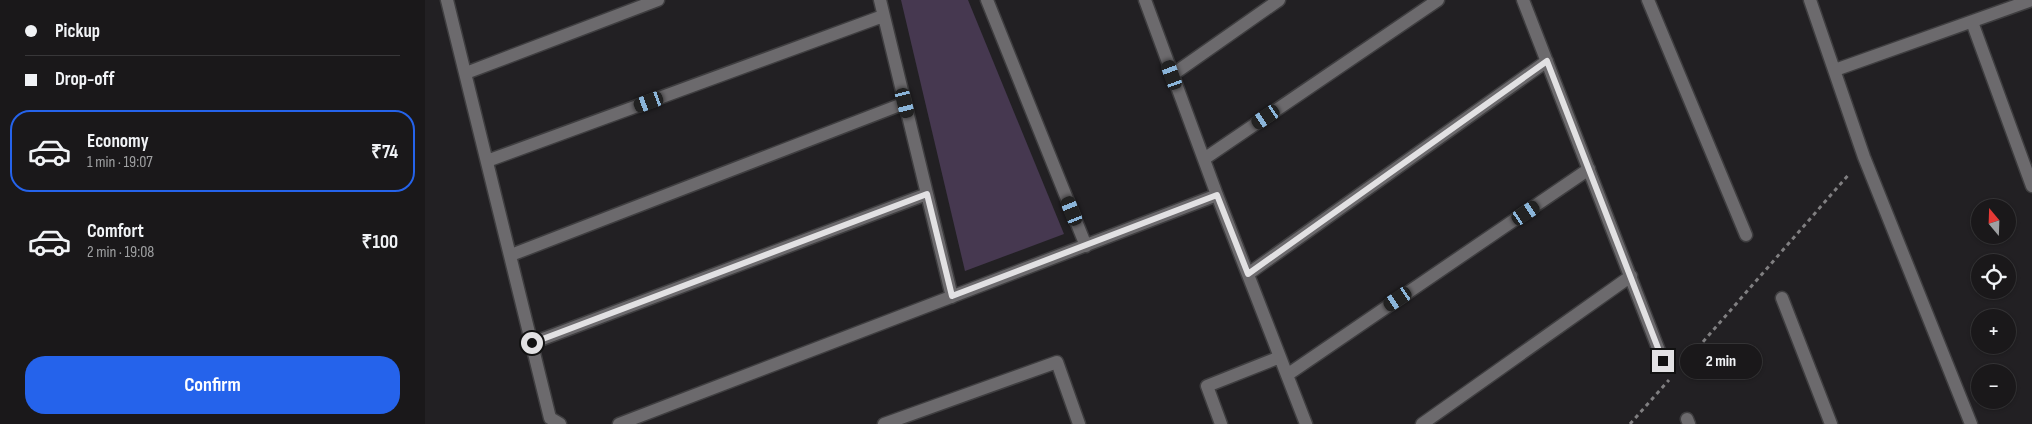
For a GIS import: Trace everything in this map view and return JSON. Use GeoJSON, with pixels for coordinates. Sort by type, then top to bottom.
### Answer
{"type":"FeatureCollection","features":[{"type":"Feature","properties":{"kind":"street"},"geometry":{"type":"LineString","coordinates":[[447,0],[551,418],[560,424]]}},
{"type":"Feature","properties":{"kind":"street"},"geometry":{"type":"LineString","coordinates":[[466,73],[658,0]]}},
{"type":"Feature","properties":{"kind":"street"},"geometry":{"type":"LineString","coordinates":[[880,0],[952,296]]}},
{"type":"Feature","properties":{"kind":"street"},"geometry":{"type":"LineString","coordinates":[[987,0],[1086,246]]}},
{"type":"Feature","properties":{"kind":"street"},"geometry":{"type":"LineString","coordinates":[[1145,0],[1217,195],[1306,424]]}},
{"type":"Feature","properties":{"kind":"street"},"geometry":{"type":"LineString","coordinates":[[1172,75],[1279,0]]}},
{"type":"Feature","properties":{"kind":"street"},"geometry":{"type":"LineString","coordinates":[[1204,159],[1437,0]]}},
{"type":"Feature","properties":{"kind":"street"},"geometry":{"type":"LineString","coordinates":[[1523,0],[1663,361]]}},
{"type":"Feature","properties":{"kind":"street"},"geometry":{"type":"LineString","coordinates":[[1649,0],[1746,235]]}},
{"type":"Feature","properties":{"kind":"street"},"geometry":{"type":"LineString","coordinates":[[1810,0],[1864,157],[1971,424]]}},
{"type":"Feature","properties":{"kind":"street"},"geometry":{"type":"LineString","coordinates":[[1835,70],[2032,0]]}},
{"type":"Feature","properties":{"kind":"street"},"geometry":{"type":"LineString","coordinates":[[487,161],[883,16]]}},
{"type":"Feature","properties":{"kind":"street"},"geometry":{"type":"LineString","coordinates":[[1972,22],[2032,186]]}},
{"type":"Feature","properties":{"kind":"street"},"geometry":{"type":"LineString","coordinates":[[1248,274],[1547,61]]}},
{"type":"Feature","properties":{"kind":"street"},"geometry":{"type":"LineString","coordinates":[[511,255],[905,103]]}},
{"type":"Feature","properties":{"kind":"street"},"geometry":{"type":"LineString","coordinates":[[1287,375],[1589,169]]}},
{"type":"Feature","properties":{"kind":"street"},"geometry":{"type":"LineString","coordinates":[[532,343],[927,194]]}},
{"type":"Feature","properties":{"kind":"street"},"geometry":{"type":"LineString","coordinates":[[619,424],[1217,195]]}},
{"type":"Feature","properties":{"kind":"street"},"geometry":{"type":"LineString","coordinates":[[1422,424],[1631,276]]}},
{"type":"Feature","properties":{"kind":"street"},"geometry":{"type":"LineString","coordinates":[[1782,298],[1831,424]]}},
{"type":"Feature","properties":{"kind":"street"},"geometry":{"type":"LineString","coordinates":[[1221,424],[1207,386],[1280,357]]}},
{"type":"Feature","properties":{"kind":"street"},"geometry":{"type":"LineString","coordinates":[[884,424],[1057,362],[1079,424]]}},
{"type":"Feature","properties":{"kind":"path"},"geometry":{"type":"LineString","coordinates":[[1679,368],[1864,157]]}},
{"type":"Feature","properties":{"kind":"path"},"geometry":{"type":"LineString","coordinates":[[1630,424],[1673,375]]}},
{"type":"Feature","properties":{"kind":"shaded area"},"geometry":{"type":"Polygon","coordinates":[[[901,0],[968,0],[1064,234],[965,271],[901,0]]]}},
{"type":"Feature","properties":{"kind":"route"},"geometry":{"type":"LineString","coordinates":[[532,343],[927,194],[952,296],[1217,195],[1248,274],[1547,61],[1663,361]]}}]}
